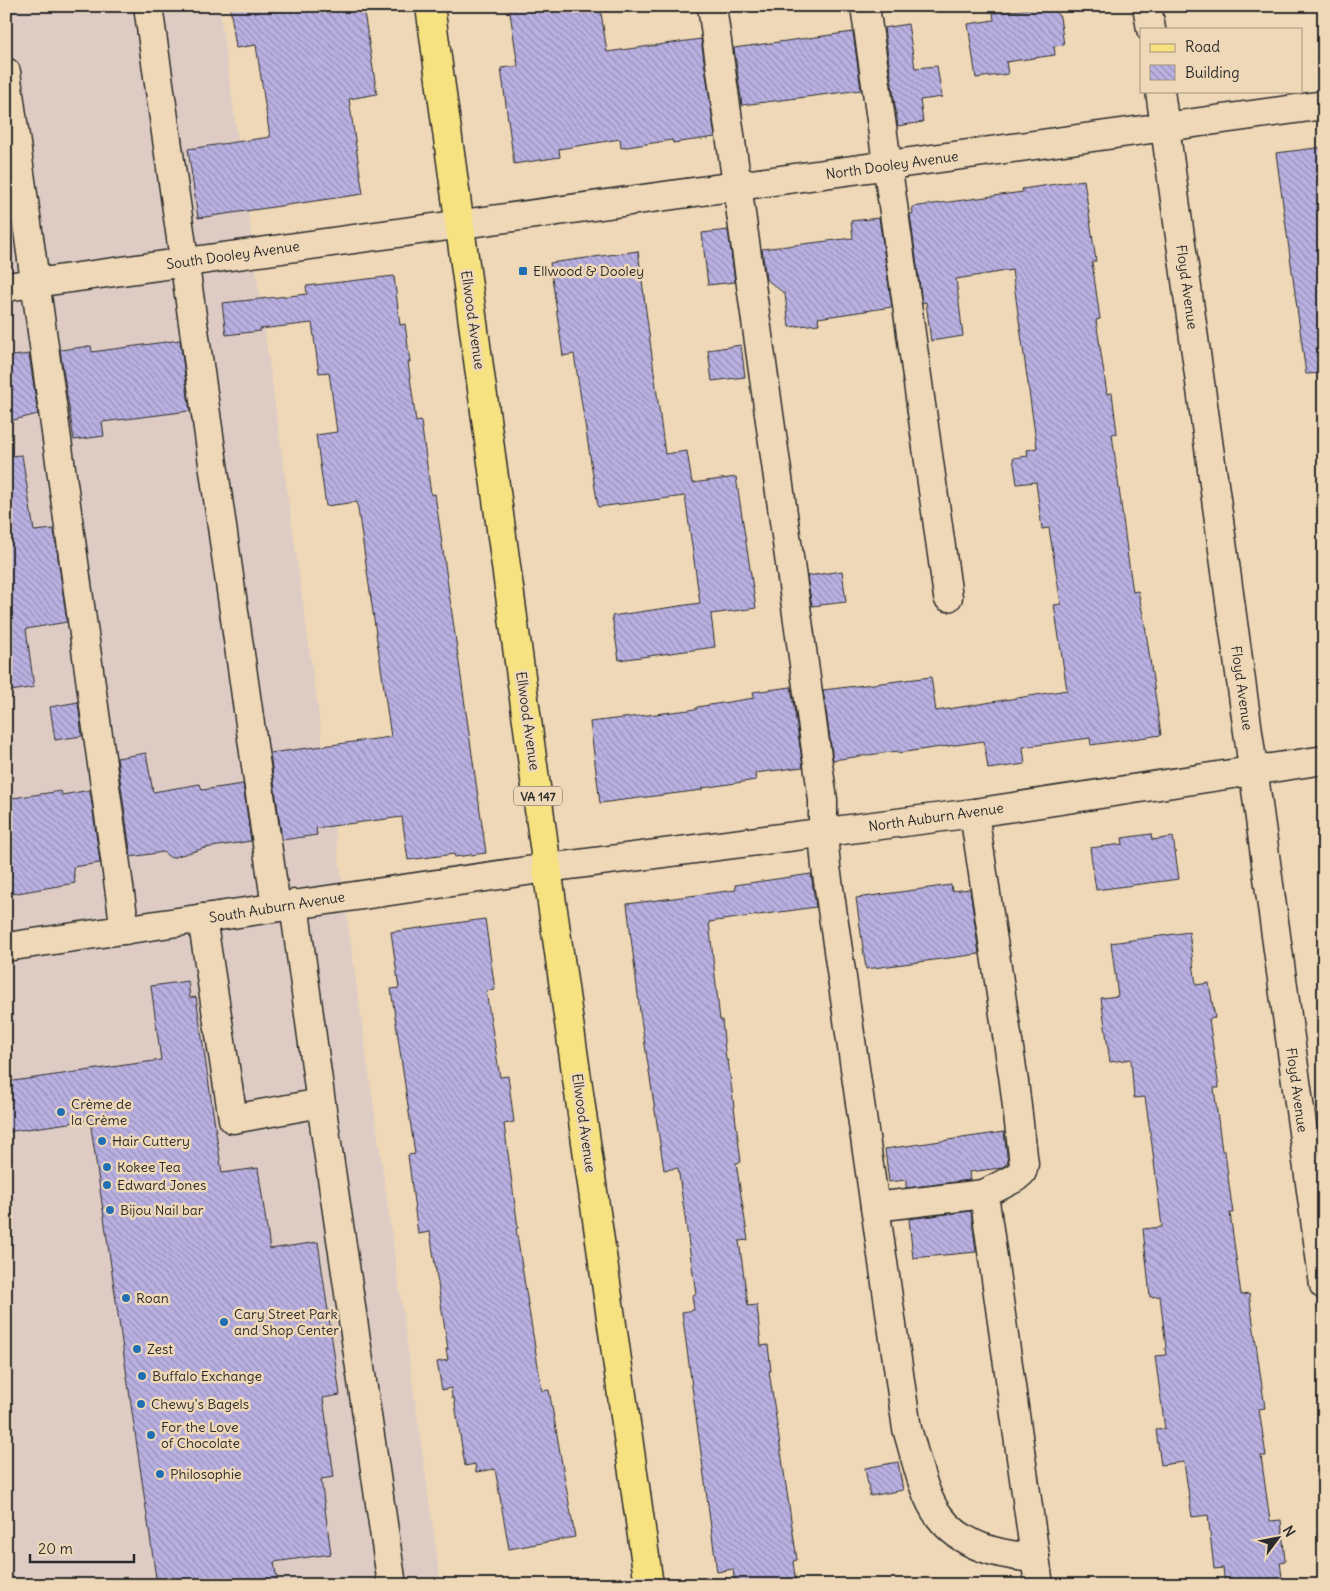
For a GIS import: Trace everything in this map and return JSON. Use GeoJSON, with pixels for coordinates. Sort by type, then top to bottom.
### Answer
{"type":"FeatureCollection","features":[{"type":"Feature","properties":{"kind":"main road","name":"Ellwood Avenue"},"geometry":{"type":"LineString","coordinates":[[430,6],[548,868],[649,1585]]}},
{"type":"Feature","properties":{"kind":"street"},"geometry":{"type":"LineString","coordinates":[[148,6],[183,262],[285,906],[320,1104],[392,1585]]}},
{"type":"Feature","properties":{"kind":"street"},"geometry":{"type":"LineString","coordinates":[[712,6],[823,800],[826,867],[907,1429],[926,1493],[938,1516],[967,1541],[998,1553],[1035,1558]]}},
{"type":"Feature","properties":{"kind":"street"},"geometry":{"type":"LineString","coordinates":[[865,6],[948,597]]}},
{"type":"Feature","properties":{"kind":"street"},"geometry":{"type":"LineString","coordinates":[[1148,6],[1151,28]]}},
{"type":"Feature","properties":{"kind":"street"},"geometry":{"type":"LineString","coordinates":[[6,72],[125,930]]}},
{"type":"Feature","properties":{"kind":"street","name":"Floyd Avenue"},"geometry":{"type":"LineString","coordinates":[[1160,92],[1324,1285]]}},
{"type":"Feature","properties":{"kind":"street","name":"North Dooley Avenue"},"geometry":{"type":"LineString","coordinates":[[460,225],[1324,105]]}},
{"type":"Feature","properties":{"kind":"street","name":"South Dooley Avenue"},"geometry":{"type":"LineString","coordinates":[[6,287],[460,225]]}},
{"type":"Feature","properties":{"kind":"street","name":"North Auburn Avenue"},"geometry":{"type":"LineString","coordinates":[[548,868],[974,813],[1324,760]]}},
{"type":"Feature","properties":{"kind":"street"},"geometry":{"type":"LineString","coordinates":[[875,1207],[984,1194],[1015,1178],[1022,1172],[1024,1164],[1013,1072],[974,813]]}},
{"type":"Feature","properties":{"kind":"street","name":"South Auburn Avenue"},"geometry":{"type":"LineString","coordinates":[[6,947],[548,868]]}},
{"type":"Feature","properties":{"kind":"street"},"geometry":{"type":"LineString","coordinates":[[202,918],[232,1120],[320,1104]]}},
{"type":"Feature","properties":{"kind":"street"},"geometry":{"type":"LineString","coordinates":[[984,1194],[1039,1585]]}},
{"type":"Feature","properties":{"kind":"shaded area"},"geometry":{"type":"Polygon","coordinates":[[[6,6],[219,6],[441,1585],[6,1585],[6,6]]]}},
{"type":"Feature","properties":{"kind":"building"},"geometry":{"type":"Polygon","coordinates":[[[230,6],[363,6],[377,94],[349,99],[363,194],[198,218],[188,149],[270,137],[256,45],[236,48],[230,6]]]}},
{"type":"Feature","properties":{"kind":"building"},"geometry":{"type":"Polygon","coordinates":[[[509,6],[600,6],[607,52],[701,39],[715,137],[673,143],[672,140],[621,148],[620,139],[559,149],[560,157],[514,164],[501,68],[518,66],[509,6]]]}},
{"type":"Feature","properties":{"kind":"building"},"geometry":{"type":"Polygon","coordinates":[[[1045,7],[1053,9],[1060,17],[1064,45],[1054,46],[1055,55],[1006,62],[1008,74],[976,78],[968,24],[994,20],[993,13],[1045,7]]]}},
{"type":"Feature","properties":{"kind":"building"},"geometry":{"type":"Polygon","coordinates":[[[908,24],[915,68],[937,66],[942,97],[920,100],[923,122],[898,126],[884,28],[908,24]]]}},
{"type":"Feature","properties":{"kind":"building"},"geometry":{"type":"Polygon","coordinates":[[[853,32],[861,90],[742,105],[734,48],[853,32]]]}},
{"type":"Feature","properties":{"kind":"building"},"geometry":{"type":"Polygon","coordinates":[[[1324,147],[1324,373],[1306,374],[1276,153],[1324,147]]]}},
{"type":"Feature","properties":{"kind":"building"},"geometry":{"type":"Polygon","coordinates":[[[1084,180],[1096,261],[1092,262],[1100,319],[1096,320],[1107,394],[1112,393],[1117,433],[1112,434],[1128,558],[1133,592],[1138,591],[1145,625],[1161,735],[1091,745],[1090,738],[1023,747],[1025,764],[988,769],[984,741],[833,760],[823,690],[931,677],[936,711],[1067,690],[1054,605],[1061,604],[1049,528],[1042,529],[1036,482],[1017,484],[1013,458],[1028,456],[1027,450],[1037,448],[1012,270],[956,279],[963,336],[931,341],[926,302],[922,303],[910,214],[913,213],[912,207],[1023,192],[1022,189],[1084,180]]]}},
{"type":"Feature","properties":{"kind":"building"},"geometry":{"type":"Polygon","coordinates":[[[879,218],[892,307],[818,318],[819,324],[789,327],[785,294],[766,279],[762,249],[853,238],[851,221],[879,218]]]}},
{"type":"Feature","properties":{"kind":"building"},"geometry":{"type":"Polygon","coordinates":[[[728,230],[735,282],[708,285],[702,233],[728,230]]]}},
{"type":"Feature","properties":{"kind":"building"},"geometry":{"type":"Polygon","coordinates":[[[638,251],[665,454],[687,451],[692,483],[736,477],[756,608],[711,614],[715,647],[619,660],[612,616],[700,603],[685,496],[598,507],[574,354],[563,356],[550,263],[638,251]]]}},
{"type":"Feature","properties":{"kind":"building"},"geometry":{"type":"Polygon","coordinates":[[[394,276],[400,325],[405,324],[416,422],[421,421],[431,495],[435,494],[486,853],[455,857],[454,854],[408,860],[402,817],[316,828],[317,835],[282,840],[270,753],[391,737],[357,502],[326,506],[316,435],[337,432],[329,372],[319,373],[312,323],[226,335],[222,303],[307,294],[306,286],[394,276]]]}},
{"type":"Feature","properties":{"kind":"building"},"geometry":{"type":"Polygon","coordinates":[[[180,340],[190,411],[102,422],[104,436],[74,440],[60,350],[91,346],[92,352],[180,340]]]}},
{"type":"Feature","properties":{"kind":"building"},"geometry":{"type":"Polygon","coordinates":[[[741,345],[745,377],[712,381],[708,350],[741,345]]]}},
{"type":"Feature","properties":{"kind":"building"},"geometry":{"type":"Polygon","coordinates":[[[29,354],[38,414],[6,422],[6,357],[29,354]]]}},
{"type":"Feature","properties":{"kind":"building"},"geometry":{"type":"Polygon","coordinates":[[[22,455],[34,531],[54,529],[67,622],[26,629],[34,687],[6,692],[6,456],[22,455]]]}},
{"type":"Feature","properties":{"kind":"building"},"geometry":{"type":"Polygon","coordinates":[[[842,571],[846,602],[812,606],[807,576],[842,571]]]}},
{"type":"Feature","properties":{"kind":"building"},"geometry":{"type":"Polygon","coordinates":[[[791,687],[803,767],[755,773],[756,780],[702,788],[702,790],[600,803],[590,722],[697,709],[697,707],[754,698],[753,692],[791,687]]]}},
{"type":"Feature","properties":{"kind":"building"},"geometry":{"type":"Polygon","coordinates":[[[78,702],[82,736],[55,740],[50,707],[78,702]]]}},
{"type":"Feature","properties":{"kind":"building"},"geometry":{"type":"Polygon","coordinates":[[[146,753],[153,792],[200,784],[202,790],[243,784],[251,841],[205,848],[171,858],[163,852],[131,857],[117,758],[146,753]]]}},
{"type":"Feature","properties":{"kind":"building"},"geometry":{"type":"Polygon","coordinates":[[[90,790],[100,863],[73,867],[75,883],[6,895],[6,799],[61,791],[62,795],[90,790]]]}},
{"type":"Feature","properties":{"kind":"building"},"geometry":{"type":"Polygon","coordinates":[[[1151,834],[1152,840],[1173,837],[1179,879],[1096,890],[1090,848],[1123,844],[1122,838],[1151,834]]]}},
{"type":"Feature","properties":{"kind":"building"},"geometry":{"type":"Polygon","coordinates":[[[811,874],[816,907],[709,922],[720,1020],[722,1020],[726,1060],[728,1060],[741,1162],[736,1163],[748,1240],[739,1241],[748,1306],[757,1305],[761,1346],[768,1345],[771,1371],[769,1371],[797,1560],[793,1561],[796,1585],[735,1585],[733,1569],[717,1572],[682,1312],[694,1310],[692,1295],[696,1294],[678,1168],[664,1170],[640,1012],[627,904],[736,890],[735,885],[811,874]]]}},
{"type":"Feature","properties":{"kind":"building"},"geometry":{"type":"Polygon","coordinates":[[[951,885],[952,891],[970,889],[979,954],[866,969],[856,898],[951,885]]]}},
{"type":"Feature","properties":{"kind":"building"},"geometry":{"type":"Polygon","coordinates":[[[485,919],[495,990],[486,991],[500,1077],[508,1076],[514,1122],[504,1124],[518,1228],[516,1229],[542,1391],[549,1390],[575,1537],[509,1549],[495,1469],[476,1472],[475,1464],[465,1466],[451,1388],[442,1390],[437,1362],[448,1360],[446,1349],[448,1349],[430,1232],[418,1234],[408,1155],[415,1154],[391,989],[399,988],[391,932],[485,919]]]}},
{"type":"Feature","properties":{"kind":"building"},"geometry":{"type":"Polygon","coordinates":[[[1189,932],[1196,985],[1209,983],[1215,1018],[1209,1019],[1219,1088],[1214,1088],[1222,1151],[1225,1151],[1233,1213],[1230,1213],[1241,1295],[1249,1294],[1265,1408],[1259,1409],[1266,1456],[1261,1456],[1270,1521],[1281,1520],[1285,1561],[1280,1562],[1283,1585],[1225,1585],[1223,1568],[1214,1569],[1208,1515],[1192,1517],[1184,1462],[1161,1465],[1156,1430],[1165,1429],[1155,1356],[1166,1355],[1166,1347],[1160,1296],[1150,1297],[1143,1229],[1162,1227],[1152,1145],[1145,1097],[1134,1098],[1131,1059],[1110,1062],[1101,998],[1118,996],[1111,943],[1189,932]]]}},
{"type":"Feature","properties":{"kind":"building","name":"Cary Street Park and Shop Center"},"geometry":{"type":"Polygon","coordinates":[[[188,981],[190,998],[196,997],[222,1173],[258,1168],[270,1249],[318,1242],[340,1395],[323,1398],[334,1477],[321,1479],[331,1554],[274,1562],[278,1585],[157,1585],[90,1120],[6,1132],[6,1082],[161,1060],[151,986],[188,981]]]}},
{"type":"Feature","properties":{"kind":"building"},"geometry":{"type":"Polygon","coordinates":[[[1004,1132],[1008,1163],[1001,1168],[969,1172],[970,1180],[906,1188],[906,1180],[889,1182],[885,1149],[1004,1132]]]}},
{"type":"Feature","properties":{"kind":"building"},"geometry":{"type":"Polygon","coordinates":[[[971,1211],[976,1252],[913,1258],[909,1219],[971,1211]]]}},
{"type":"Feature","properties":{"kind":"building"},"geometry":{"type":"Polygon","coordinates":[[[898,1462],[903,1490],[870,1496],[865,1468],[898,1462]]]}},
{"type":"Feature","properties":{"kind":"place","name":"Ellwood & Dooley"},"geometry":{"type":"Point","coordinates":[523,271]}},
{"type":"Feature","properties":{"kind":"place","name":"Crème de la Crème"},"geometry":{"type":"Point","coordinates":[61,1112]}},
{"type":"Feature","properties":{"kind":"place","name":"Hair Cuttery"},"geometry":{"type":"Point","coordinates":[102,1141]}},
{"type":"Feature","properties":{"kind":"place","name":"Kokee Tea"},"geometry":{"type":"Point","coordinates":[107,1167]}},
{"type":"Feature","properties":{"kind":"place","name":"Edward Jones"},"geometry":{"type":"Point","coordinates":[107,1185]}},
{"type":"Feature","properties":{"kind":"place","name":"Bijou Nail bar"},"geometry":{"type":"Point","coordinates":[110,1210]}},
{"type":"Feature","properties":{"kind":"place","name":"Roan"},"geometry":{"type":"Point","coordinates":[126,1298]}},
{"type":"Feature","properties":{"kind":"place","name":"Cary Street Park and Shop Center"},"geometry":{"type":"Point","coordinates":[224,1322]}},
{"type":"Feature","properties":{"kind":"place","name":"Zest"},"geometry":{"type":"Point","coordinates":[137,1349]}},
{"type":"Feature","properties":{"kind":"place","name":"Buffalo Exchange"},"geometry":{"type":"Point","coordinates":[142,1376]}},
{"type":"Feature","properties":{"kind":"place","name":"Chewy's Bagels"},"geometry":{"type":"Point","coordinates":[141,1404]}},
{"type":"Feature","properties":{"kind":"place","name":"For the Love of Chocolate"},"geometry":{"type":"Point","coordinates":[151,1435]}},
{"type":"Feature","properties":{"kind":"place","name":"Philosophie"},"geometry":{"type":"Point","coordinates":[160,1474]}}]}
